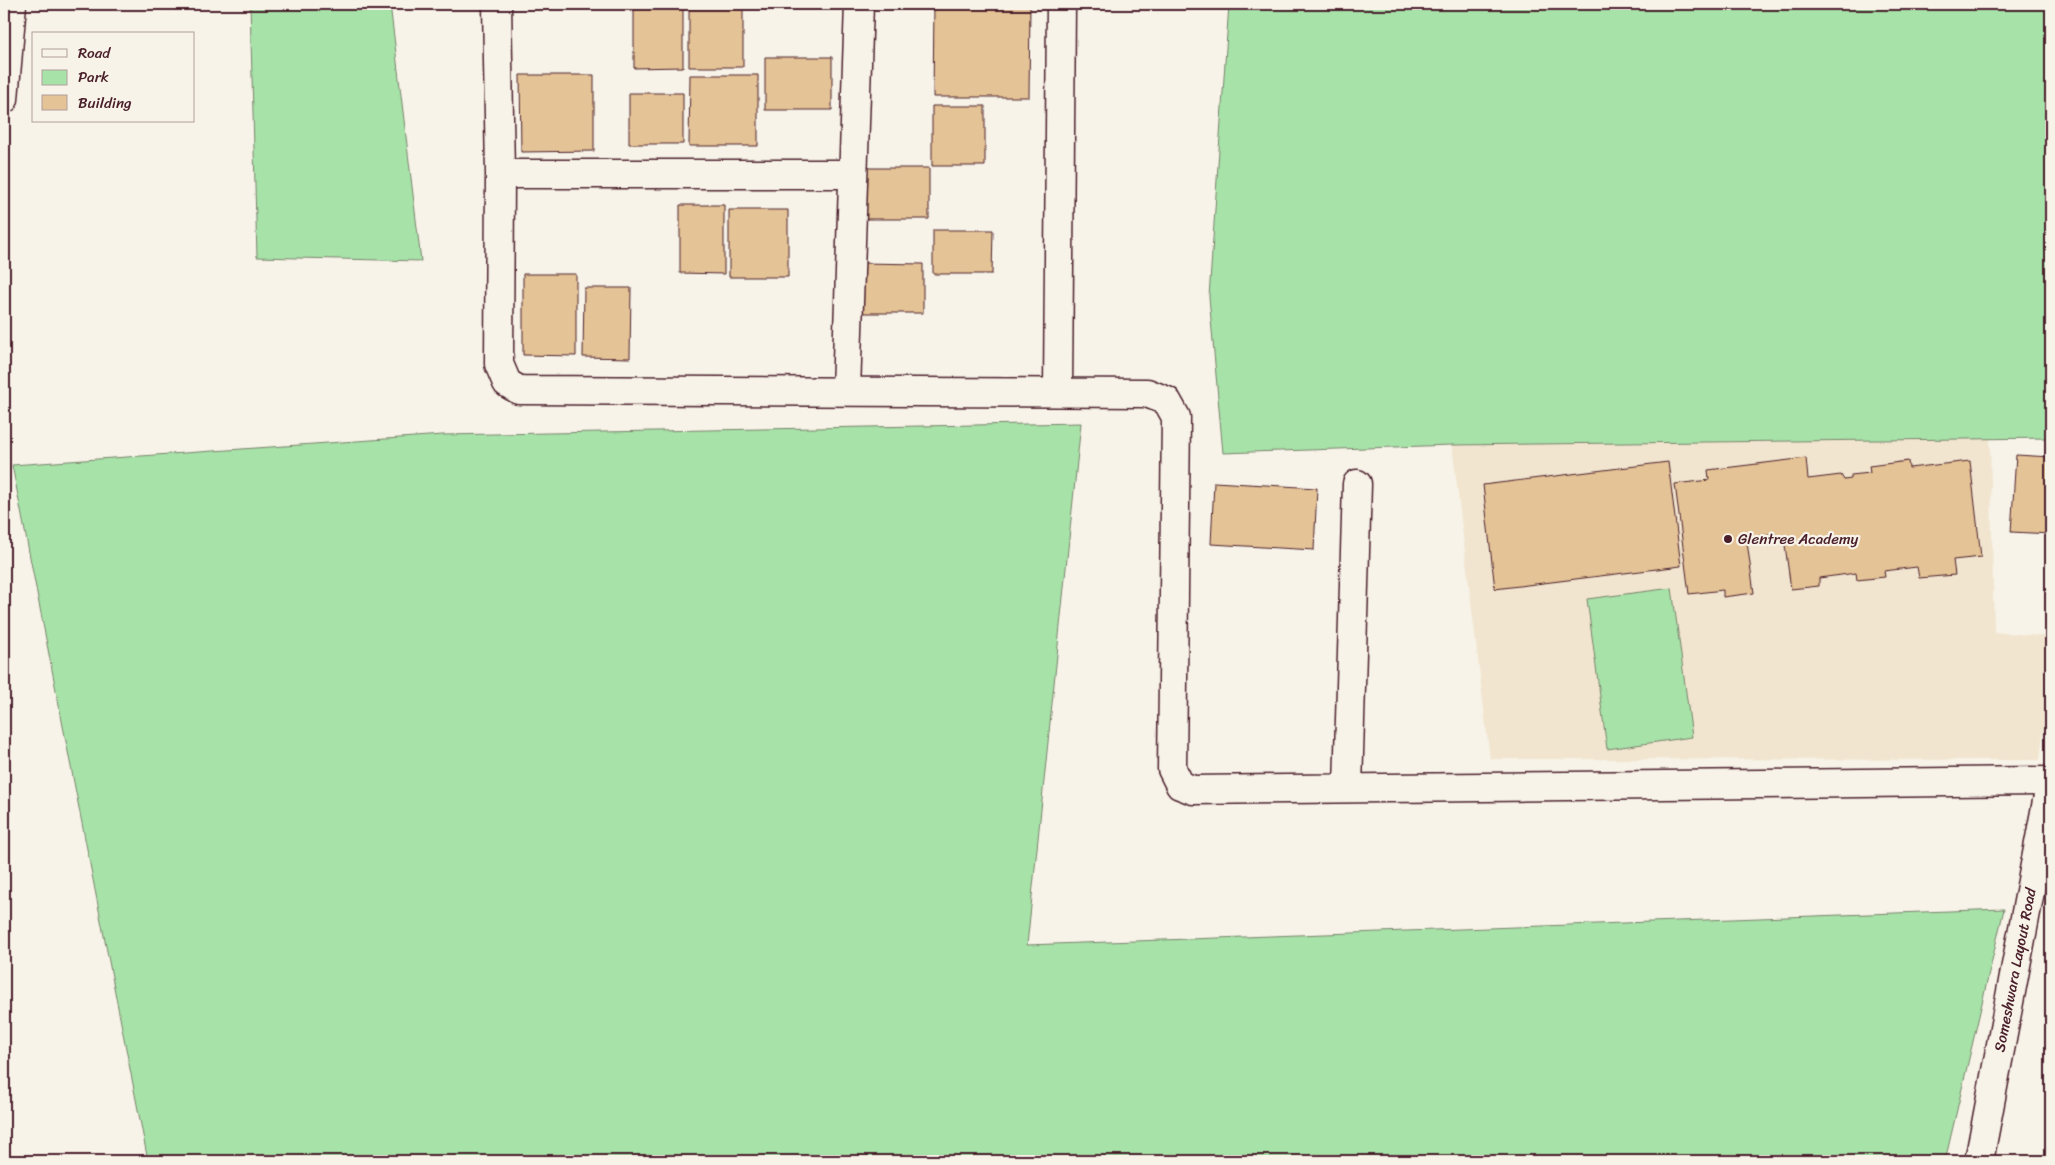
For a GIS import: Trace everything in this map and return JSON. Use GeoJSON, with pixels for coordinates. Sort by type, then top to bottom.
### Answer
{"type":"FeatureCollection","features":[{"type":"Feature","properties":{"kind":"street"},"geometry":{"type":"LineString","coordinates":[[4,100],[12,4]]}},
{"type":"Feature","properties":{"kind":"street"},"geometry":{"type":"LineString","coordinates":[[498,4],[500,174],[499,364],[507,383],[519,390],[1058,391],[1147,393],[1167,401],[1176,417],[1172,769],[1180,785],[1194,790],[2051,781]]}},
{"type":"Feature","properties":{"kind":"street"},"geometry":{"type":"LineString","coordinates":[[846,391],[859,4]]}},
{"type":"Feature","properties":{"kind":"street"},"geometry":{"type":"LineString","coordinates":[[1058,391],[1061,4]]}},
{"type":"Feature","properties":{"kind":"street"},"geometry":{"type":"LineString","coordinates":[[500,174],[853,174]]}},
{"type":"Feature","properties":{"kind":"street"},"geometry":{"type":"LineString","coordinates":[[1348,787],[1357,484]]}},
{"type":"Feature","properties":{"kind":"street","name":"Someshwara Layout Road"},"geometry":{"type":"LineString","coordinates":[[1979,1161],[2051,781]]}},
{"type":"Feature","properties":{"kind":"shaded area","name":"Glentree Academy"},"geometry":{"type":"Polygon","coordinates":[[[1990,439],[1994,632],[2051,637],[2051,664],[2040,760],[1490,759],[1452,445],[1990,439]]]}},
{"type":"Feature","properties":{"kind":"green space"},"geometry":{"type":"Polygon","coordinates":[[[250,4],[390,4],[421,261],[257,257],[250,4]]]}},
{"type":"Feature","properties":{"kind":"green space"},"geometry":{"type":"Polygon","coordinates":[[[1229,4],[2051,4],[2051,438],[1452,445],[1223,453],[1209,297],[1229,4]]]}},
{"type":"Feature","properties":{"kind":"green space"},"geometry":{"type":"Polygon","coordinates":[[[1081,423],[1027,945],[2004,909],[1945,1161],[148,1161],[12,465],[443,435],[1081,423]]]}},
{"type":"Feature","properties":{"kind":"green space"},"geometry":{"type":"Polygon","coordinates":[[[1672,588],[1692,737],[1607,749],[1587,599],[1672,588]]]}},
{"type":"Feature","properties":{"kind":"building"},"geometry":{"type":"Polygon","coordinates":[[[634,4],[683,4],[683,67],[634,68],[634,4]]]}},
{"type":"Feature","properties":{"kind":"building"},"geometry":{"type":"Polygon","coordinates":[[[689,4],[743,4],[743,67],[689,67],[689,4]]]}},
{"type":"Feature","properties":{"kind":"building"},"geometry":{"type":"Polygon","coordinates":[[[934,4],[1030,4],[1029,97],[933,97],[934,4]]]}},
{"type":"Feature","properties":{"kind":"building"},"geometry":{"type":"Polygon","coordinates":[[[765,57],[832,57],[832,110],[765,110],[765,57]]]}},
{"type":"Feature","properties":{"kind":"building"},"geometry":{"type":"Polygon","coordinates":[[[520,75],[594,75],[594,151],[521,152],[520,75]]]}},
{"type":"Feature","properties":{"kind":"building"},"geometry":{"type":"Polygon","coordinates":[[[690,75],[758,75],[758,146],[689,146],[690,75]]]}},
{"type":"Feature","properties":{"kind":"building"},"geometry":{"type":"Polygon","coordinates":[[[629,93],[683,93],[683,144],[629,144],[629,93]]]}},
{"type":"Feature","properties":{"kind":"building"},"geometry":{"type":"Polygon","coordinates":[[[932,106],[985,106],[985,166],[932,166],[932,106]]]}},
{"type":"Feature","properties":{"kind":"building"},"geometry":{"type":"Polygon","coordinates":[[[864,168],[929,168],[929,219],[864,219],[864,168]]]}},
{"type":"Feature","properties":{"kind":"building"},"geometry":{"type":"Polygon","coordinates":[[[680,205],[724,205],[724,274],[680,273],[680,205]]]}},
{"type":"Feature","properties":{"kind":"building"},"geometry":{"type":"Polygon","coordinates":[[[729,210],[788,210],[788,277],[729,277],[729,210]]]}},
{"type":"Feature","properties":{"kind":"building"},"geometry":{"type":"Polygon","coordinates":[[[933,230],[993,230],[992,274],[933,274],[933,230]]]}},
{"type":"Feature","properties":{"kind":"building"},"geometry":{"type":"Polygon","coordinates":[[[860,263],[923,264],[923,313],[860,313],[860,263]]]}},
{"type":"Feature","properties":{"kind":"building"},"geometry":{"type":"Polygon","coordinates":[[[523,274],[576,274],[576,356],[523,355],[523,274]]]}},
{"type":"Feature","properties":{"kind":"building"},"geometry":{"type":"Polygon","coordinates":[[[584,288],[631,288],[630,358],[583,357],[584,288]]]}},
{"type":"Feature","properties":{"kind":"building"},"geometry":{"type":"Polygon","coordinates":[[[2016,455],[2051,457],[2051,534],[2011,532],[2016,455]]]}},
{"type":"Feature","properties":{"kind":"building"},"geometry":{"type":"Polygon","coordinates":[[[1806,458],[1808,479],[1841,475],[1844,480],[1851,479],[1851,475],[1870,473],[1869,466],[1908,461],[1909,468],[1970,461],[1981,557],[1953,560],[1955,575],[1919,578],[1917,567],[1884,571],[1885,577],[1857,580],[1856,573],[1819,578],[1819,586],[1791,589],[1784,538],[1768,534],[1755,537],[1747,542],[1754,593],[1723,597],[1723,590],[1689,594],[1675,484],[1709,480],[1708,470],[1806,458]]]}},
{"type":"Feature","properties":{"kind":"building"},"geometry":{"type":"Polygon","coordinates":[[[1668,462],[1681,566],[1495,589],[1483,485],[1668,462]]]}},
{"type":"Feature","properties":{"kind":"building"},"geometry":{"type":"Polygon","coordinates":[[[1214,482],[1317,488],[1314,550],[1211,544],[1214,482]]]}},
{"type":"Feature","properties":{"kind":"place","name":"Glentree Academy"},"geometry":{"type":"Point","coordinates":[1728,539]}}]}
